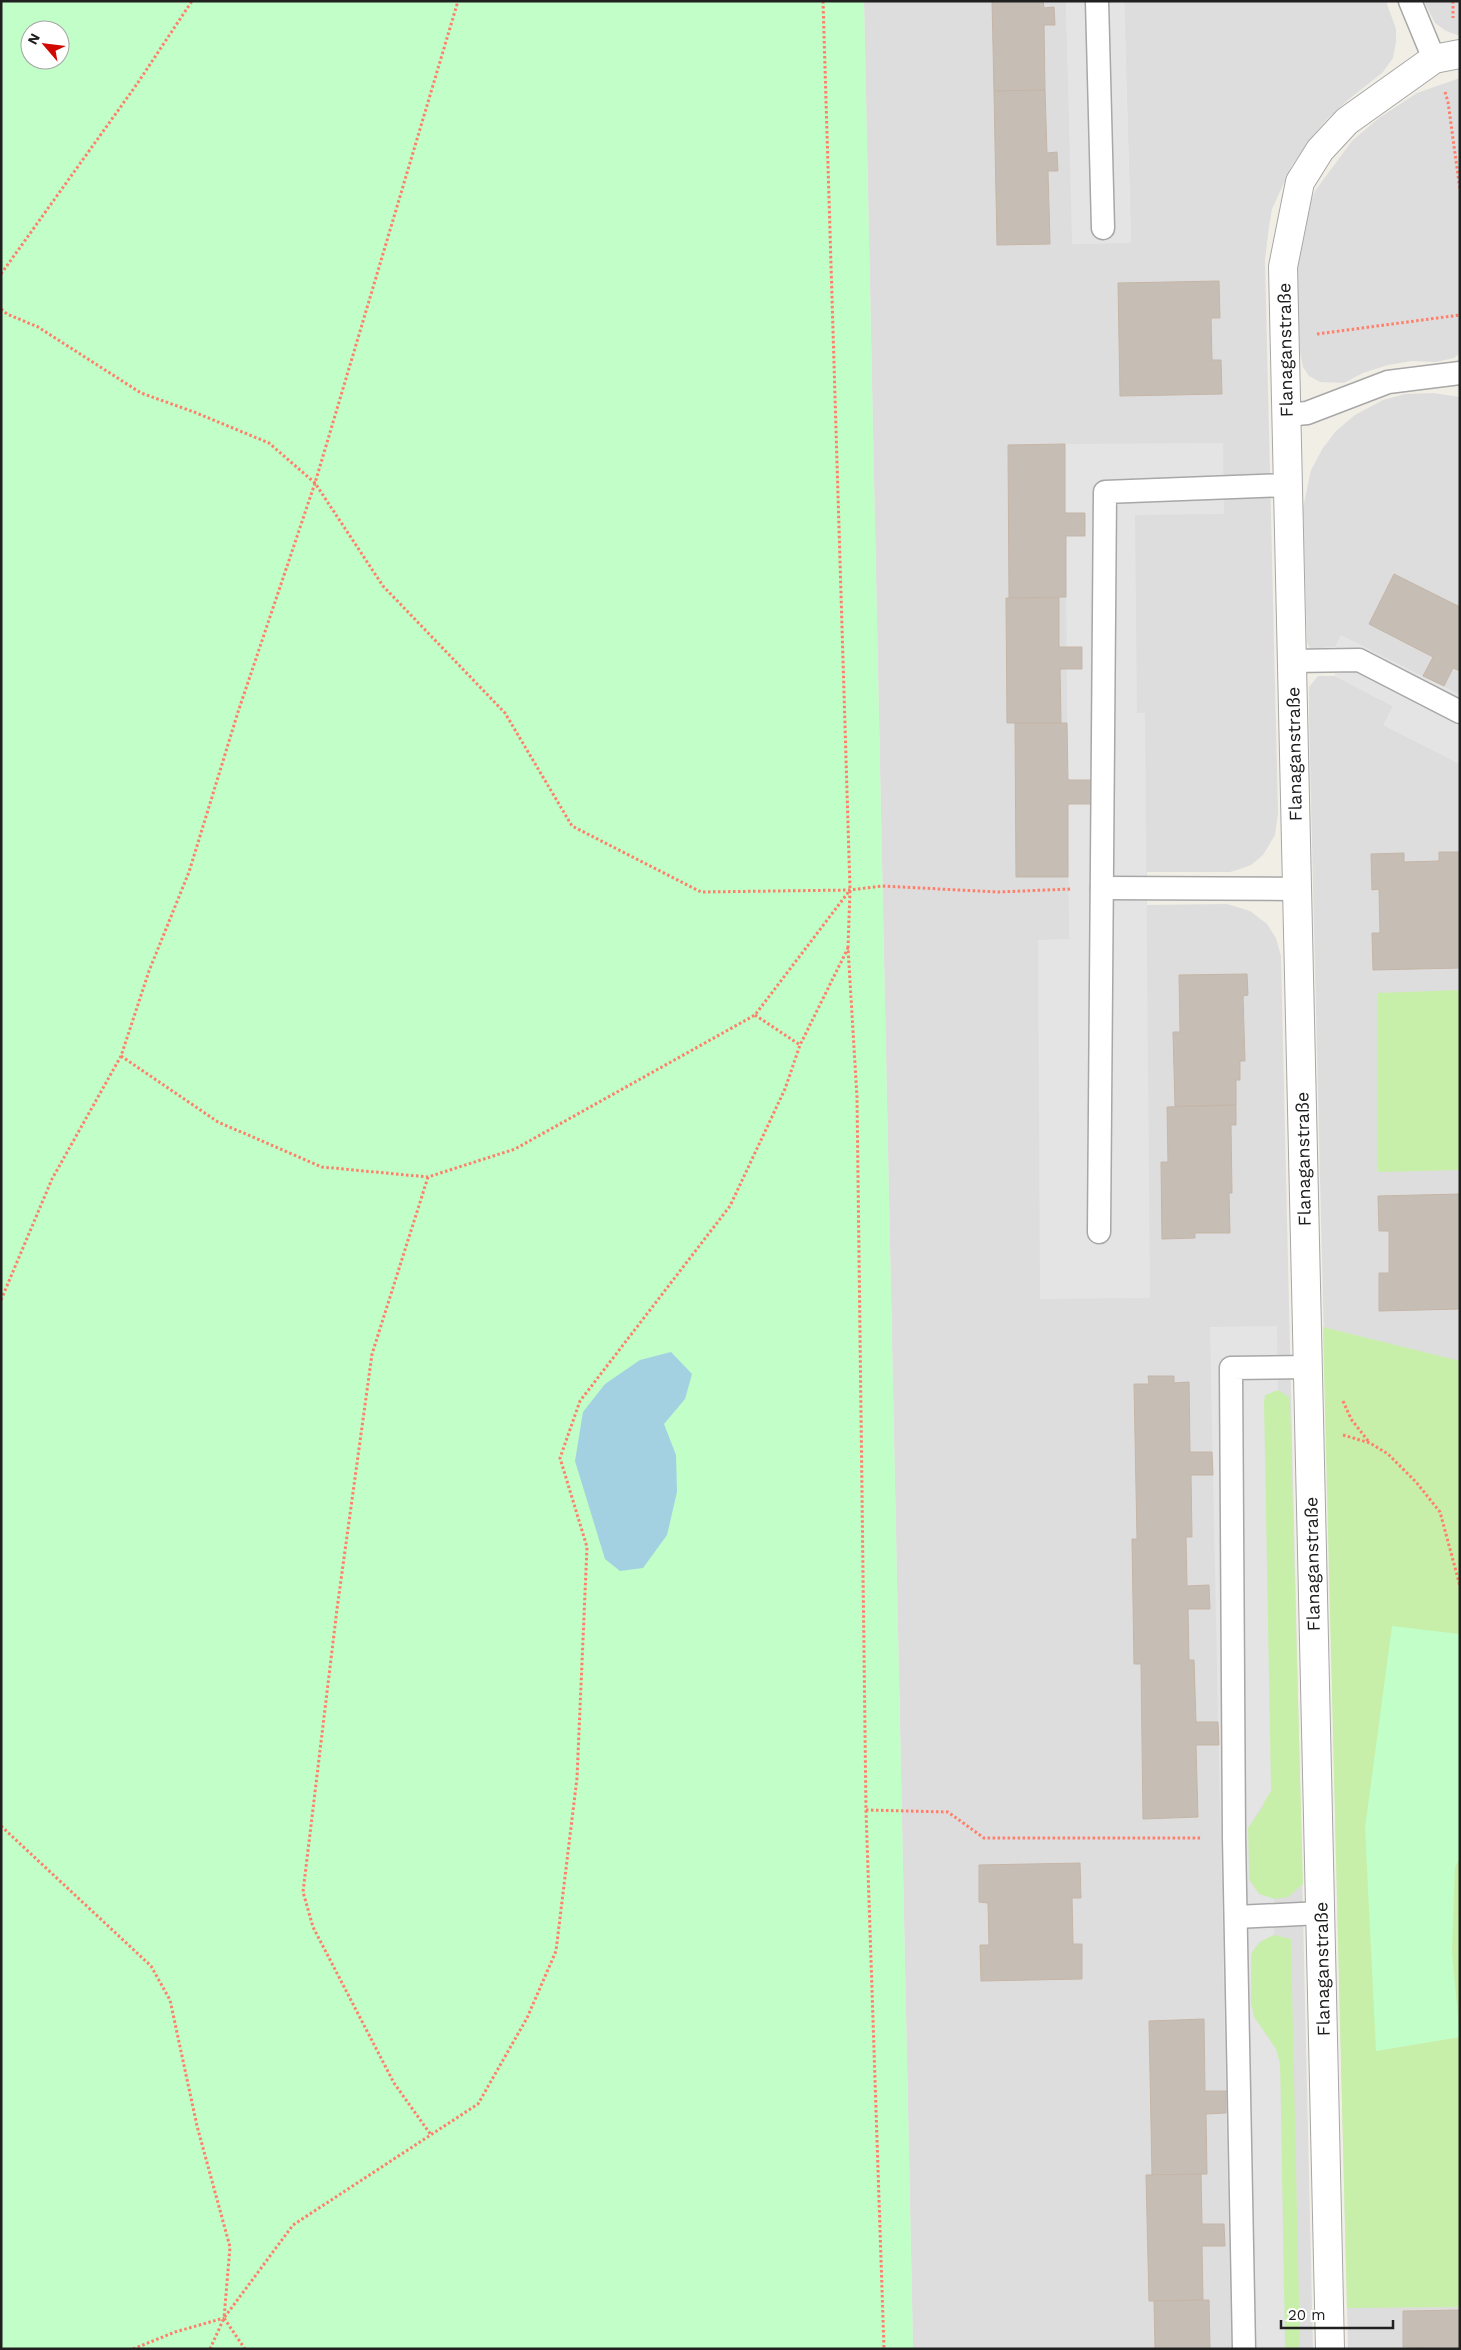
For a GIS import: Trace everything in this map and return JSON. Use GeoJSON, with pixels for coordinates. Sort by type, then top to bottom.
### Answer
{"type":"FeatureCollection","features":[{"type":"Feature","properties":{"kind":"street","name":"Flanaganstraße"},"geometry":{"type":"LineString","coordinates":[[1330,2349],[1283,268],[1300,182],[1320,150],[1346,121],[1447,56]]}},
{"type":"Feature","properties":{"kind":"lane"},"geometry":{"type":"LineString","coordinates":[[1097,1],[1103,228]]}},
{"type":"Feature","properties":{"kind":"lane"},"geometry":{"type":"LineString","coordinates":[[1410,1],[1447,56]]}},
{"type":"Feature","properties":{"kind":"lane"},"geometry":{"type":"LineString","coordinates":[[1286,415],[1307,413],[1388,382],[1460,373]]}},
{"type":"Feature","properties":{"kind":"lane"},"geometry":{"type":"LineString","coordinates":[[1100,1232],[1105,492],[1288,485]]}},
{"type":"Feature","properties":{"kind":"lane"},"geometry":{"type":"LineString","coordinates":[[1292,661],[1359,660],[1460,712]]}},
{"type":"Feature","properties":{"kind":"lane"},"geometry":{"type":"LineString","coordinates":[[1102,888],[1297,888]]}},
{"type":"Feature","properties":{"kind":"lane"},"geometry":{"type":"LineString","coordinates":[[1244,2349],[1234,1838],[1231,1368],[1308,1367]]}},
{"type":"Feature","properties":{"kind":"lane"},"geometry":{"type":"LineString","coordinates":[[1236,1917],[1321,1913]]}},
{"type":"Feature","properties":{"kind":"path"},"geometry":{"type":"LineString","coordinates":[[1,274],[137,84],[192,1]]}},
{"type":"Feature","properties":{"kind":"path"},"geometry":{"type":"LineString","coordinates":[[1,1300],[52,1180],[121,1056],[149,970],[189,872],[238,712],[315,483],[458,1]]}},
{"type":"Feature","properties":{"kind":"path"},"geometry":{"type":"LineString","coordinates":[[823,1],[850,890],[848,948],[857,1097],[866,1810],[884,2349]]}},
{"type":"Feature","properties":{"kind":"path"},"geometry":{"type":"LineString","coordinates":[[1447,56],[1448,102],[1460,190]]}},
{"type":"Feature","properties":{"kind":"path"},"geometry":{"type":"LineString","coordinates":[[1,309],[7,314],[38,327],[141,393],[194,412],[269,443],[315,483],[383,586],[505,713],[572,826],[701,892],[850,890],[882,886],[998,892],[1102,888]]}},
{"type":"Feature","properties":{"kind":"path"},"geometry":{"type":"LineString","coordinates":[[1313,334],[1460,315]]}},
{"type":"Feature","properties":{"kind":"path"},"geometry":{"type":"LineString","coordinates":[[121,1056],[218,1122],[322,1167],[428,1177],[515,1149],[755,1015],[850,890]]}},
{"type":"Feature","properties":{"kind":"path"},"geometry":{"type":"LineString","coordinates":[[210,2349],[224,2318],[293,2225],[478,2104],[527,2018],[556,1951],[577,1778],[588,1547],[560,1458],[580,1401],[730,1206],[785,1089],[800,1045],[848,948]]}},
{"type":"Feature","properties":{"kind":"path"},"geometry":{"type":"LineString","coordinates":[[755,1015],[800,1045]]}},
{"type":"Feature","properties":{"kind":"path"},"geometry":{"type":"LineString","coordinates":[[428,1177],[372,1354],[337,1609],[304,1892],[313,1928],[394,2083],[432,2135]]}},
{"type":"Feature","properties":{"kind":"path"},"geometry":{"type":"LineString","coordinates":[[1341,1395],[1351,1418],[1370,1443]]}},
{"type":"Feature","properties":{"kind":"path"},"geometry":{"type":"LineString","coordinates":[[1309,1434],[1345,1435],[1370,1443],[1388,1454],[1416,1482],[1440,1512],[1460,1586]]}},
{"type":"Feature","properties":{"kind":"path"},"geometry":{"type":"LineString","coordinates":[[866,1810],[948,1812],[984,1838],[1234,1838]]}},
{"type":"Feature","properties":{"kind":"path"},"geometry":{"type":"LineString","coordinates":[[1,1826],[151,1966],[170,2000],[198,2126],[230,2247],[224,2318],[245,2349]]}},
{"type":"Feature","properties":{"kind":"path"},"geometry":{"type":"LineString","coordinates":[[133,2349],[175,2332],[224,2318]]}},
{"type":"Feature","properties":{"kind":"shaded area"},"geometry":{"type":"Polygon","coordinates":[[[864,1],[1066,1],[1073,244],[1131,242],[1124,1],[1386,1],[1396,29],[1393,58],[1383,72],[1328,118],[1292,165],[1272,209],[1269,226],[1265,260],[1278,813],[1275,835],[1263,855],[1251,865],[1230,872],[1147,872],[1147,905],[1227,904],[1250,911],[1267,924],[1276,938],[1281,956],[1313,2349],[913,2349],[864,1]]]}},
{"type":"Feature","properties":{"kind":"shaded area"},"geometry":{"type":"Polygon","coordinates":[[[1066,1],[1124,1],[1131,243],[1072,244],[1066,1]]]}},
{"type":"Feature","properties":{"kind":"shaded area"},"geometry":{"type":"Polygon","coordinates":[[[1424,1],[1460,1],[1460,36],[1446,31],[1435,23],[1424,1]]]}},
{"type":"Feature","properties":{"kind":"shaded area"},"geometry":{"type":"Polygon","coordinates":[[[1460,78],[1460,353],[1454,358],[1436,362],[1412,361],[1388,365],[1363,373],[1344,383],[1320,382],[1309,376],[1303,367],[1300,353],[1296,264],[1307,212],[1315,191],[1352,141],[1379,118],[1417,93],[1460,78]]]}},
{"type":"Feature","properties":{"kind":"shaded area"},"geometry":{"type":"Polygon","coordinates":[[[1433,393],[1460,397],[1460,695],[1341,636],[1335,647],[1310,649],[1307,642],[1303,508],[1311,470],[1323,448],[1336,431],[1355,415],[1383,400],[1405,394],[1433,393]]]}},
{"type":"Feature","properties":{"kind":"shaded area"},"geometry":{"type":"Polygon","coordinates":[[[1223,443],[1224,514],[1135,515],[1137,713],[1145,713],[1150,1298],[1040,1299],[1038,940],[1069,939],[1065,444],[1223,443]]]}},
{"type":"Feature","properties":{"kind":"shaded area"},"geometry":{"type":"Polygon","coordinates":[[[1341,635],[1460,695],[1460,764],[1383,725],[1393,706],[1335,676],[1335,647],[1341,635]]]}},
{"type":"Feature","properties":{"kind":"shaded area"},"geometry":{"type":"Polygon","coordinates":[[[1318,676],[1335,676],[1393,706],[1384,725],[1460,764],[1460,2349],[1348,2349],[1309,717],[1309,687],[1318,676]]]}},
{"type":"Feature","properties":{"kind":"shaded area"},"geometry":{"type":"Polygon","coordinates":[[[1277,1326],[1278,1390],[1265,1395],[1264,1401],[1271,1791],[1248,1828],[1249,1880],[1259,1894],[1274,1899],[1274,1935],[1259,1942],[1251,1954],[1251,2003],[1254,2017],[1276,2049],[1280,2064],[1285,2349],[1231,2349],[1210,1327],[1277,1326]]]}},
{"type":"Feature","properties":{"kind":"green space"},"geometry":{"type":"Polygon","coordinates":[[[1,1],[864,1],[913,2349],[1,2349],[1,1]]]}},
{"type":"Feature","properties":{"kind":"green space"},"geometry":{"type":"Polygon","coordinates":[[[1460,990],[1460,1170],[1378,1172],[1378,993],[1460,990]]]}},
{"type":"Feature","properties":{"kind":"green space"},"geometry":{"type":"Polygon","coordinates":[[[1323,1327],[1460,1361],[1460,2307],[1347,2308],[1323,1327]]]}},
{"type":"Feature","properties":{"kind":"green space"},"geometry":{"type":"Polygon","coordinates":[[[1278,1390],[1289,1397],[1290,1403],[1303,1884],[1288,1897],[1274,1899],[1259,1894],[1249,1879],[1248,1828],[1264,1805],[1264,1401],[1265,1395],[1278,1390]]]}},
{"type":"Feature","properties":{"kind":"green space"},"geometry":{"type":"Polygon","coordinates":[[[1392,1626],[1460,1634],[1460,1857],[1455,1868],[1452,1952],[1460,2037],[1376,2051],[1365,1828],[1392,1626]]]}},
{"type":"Feature","properties":{"kind":"green space"},"geometry":{"type":"Polygon","coordinates":[[[1274,1935],[1291,1939],[1300,2349],[1285,2349],[1280,2064],[1270,2040],[1254,2017],[1251,2003],[1252,1951],[1265,1938],[1274,1935]]]}},
{"type":"Feature","properties":{"kind":"water"},"geometry":{"type":"Polygon","coordinates":[[[671,1352],[692,1374],[685,1399],[664,1424],[676,1455],[677,1492],[667,1535],[643,1568],[620,1571],[605,1559],[575,1461],[583,1412],[605,1384],[640,1360],[671,1352]]]}},
{"type":"Feature","properties":{"kind":"building"},"geometry":{"type":"Polygon","coordinates":[[[992,1],[1043,1],[1044,8],[1054,7],[1055,25],[1044,25],[1045,90],[994,91],[992,1]]]}},
{"type":"Feature","properties":{"kind":"building"},"geometry":{"type":"Polygon","coordinates":[[[1045,90],[1047,153],[1057,152],[1058,171],[1048,171],[1050,244],[997,245],[994,91],[1045,90]]]}},
{"type":"Feature","properties":{"kind":"building"},"geometry":{"type":"Polygon","coordinates":[[[1219,281],[1220,318],[1211,318],[1212,360],[1221,360],[1222,394],[1120,396],[1118,283],[1219,281]]]}},
{"type":"Feature","properties":{"kind":"building"},"geometry":{"type":"Polygon","coordinates":[[[1065,444],[1065,513],[1085,513],[1085,536],[1066,536],[1066,597],[1009,598],[1008,445],[1065,444]]]}},
{"type":"Feature","properties":{"kind":"building"},"geometry":{"type":"Polygon","coordinates":[[[1394,574],[1460,607],[1460,671],[1453,668],[1444,686],[1423,676],[1433,657],[1369,624],[1394,574]]]}},
{"type":"Feature","properties":{"kind":"building"},"geometry":{"type":"Polygon","coordinates":[[[1006,598],[1059,598],[1059,647],[1082,647],[1082,669],[1060,669],[1061,723],[1007,723],[1006,598]]]}},
{"type":"Feature","properties":{"kind":"building"},"geometry":{"type":"Polygon","coordinates":[[[1015,723],[1067,723],[1068,780],[1091,780],[1091,804],[1068,804],[1068,877],[1016,877],[1015,723]]]}},
{"type":"Feature","properties":{"kind":"building"},"geometry":{"type":"Polygon","coordinates":[[[1439,852],[1460,852],[1460,968],[1373,970],[1372,933],[1380,933],[1379,889],[1372,890],[1371,854],[1404,853],[1404,862],[1439,861],[1439,852]]]}},
{"type":"Feature","properties":{"kind":"building"},"geometry":{"type":"Polygon","coordinates":[[[1247,974],[1248,995],[1243,996],[1245,1061],[1240,1061],[1240,1080],[1236,1080],[1236,1105],[1175,1106],[1173,1032],[1180,1032],[1179,975],[1247,974]]]}},
{"type":"Feature","properties":{"kind":"building"},"geometry":{"type":"Polygon","coordinates":[[[1236,1105],[1236,1125],[1231,1125],[1232,1193],[1229,1193],[1230,1233],[1195,1233],[1195,1238],[1162,1239],[1161,1162],[1168,1162],[1167,1107],[1236,1105]]]}},
{"type":"Feature","properties":{"kind":"building"},"geometry":{"type":"Polygon","coordinates":[[[1460,1194],[1460,1309],[1379,1311],[1379,1273],[1389,1273],[1389,1231],[1379,1231],[1378,1196],[1460,1194]]]}},
{"type":"Feature","properties":{"kind":"building"},"geometry":{"type":"Polygon","coordinates":[[[1148,1376],[1174,1376],[1174,1383],[1189,1382],[1190,1452],[1212,1452],[1213,1475],[1191,1475],[1192,1537],[1186,1537],[1187,1586],[1209,1585],[1210,1609],[1188,1609],[1189,1660],[1194,1660],[1196,1722],[1218,1722],[1219,1745],[1196,1745],[1198,1817],[1143,1819],[1141,1664],[1134,1664],[1132,1539],[1137,1539],[1134,1384],[1149,1384],[1148,1376]]]}},
{"type":"Feature","properties":{"kind":"building"},"geometry":{"type":"Polygon","coordinates":[[[1080,1863],[1081,1898],[1072,1898],[1073,1944],[1082,1944],[1082,1979],[981,1981],[980,1945],[989,1945],[988,1903],[979,1902],[979,1865],[1080,1863]]]}},
{"type":"Feature","properties":{"kind":"building"},"geometry":{"type":"Polygon","coordinates":[[[1204,2019],[1205,2091],[1226,2091],[1226,2113],[1206,2114],[1207,2174],[1152,2175],[1149,2021],[1204,2019]]]}},
{"type":"Feature","properties":{"kind":"building"},"geometry":{"type":"Polygon","coordinates":[[[1201,2174],[1202,2224],[1224,2224],[1225,2246],[1202,2246],[1203,2300],[1149,2301],[1146,2175],[1201,2174]]]}},
{"type":"Feature","properties":{"kind":"building"},"geometry":{"type":"Polygon","coordinates":[[[1209,2300],[1210,2349],[1155,2349],[1154,2301],[1209,2300]]]}},
{"type":"Feature","properties":{"kind":"building"},"geometry":{"type":"Polygon","coordinates":[[[1460,2310],[1460,2349],[1403,2347],[1403,2311],[1460,2310]]]}}]}
